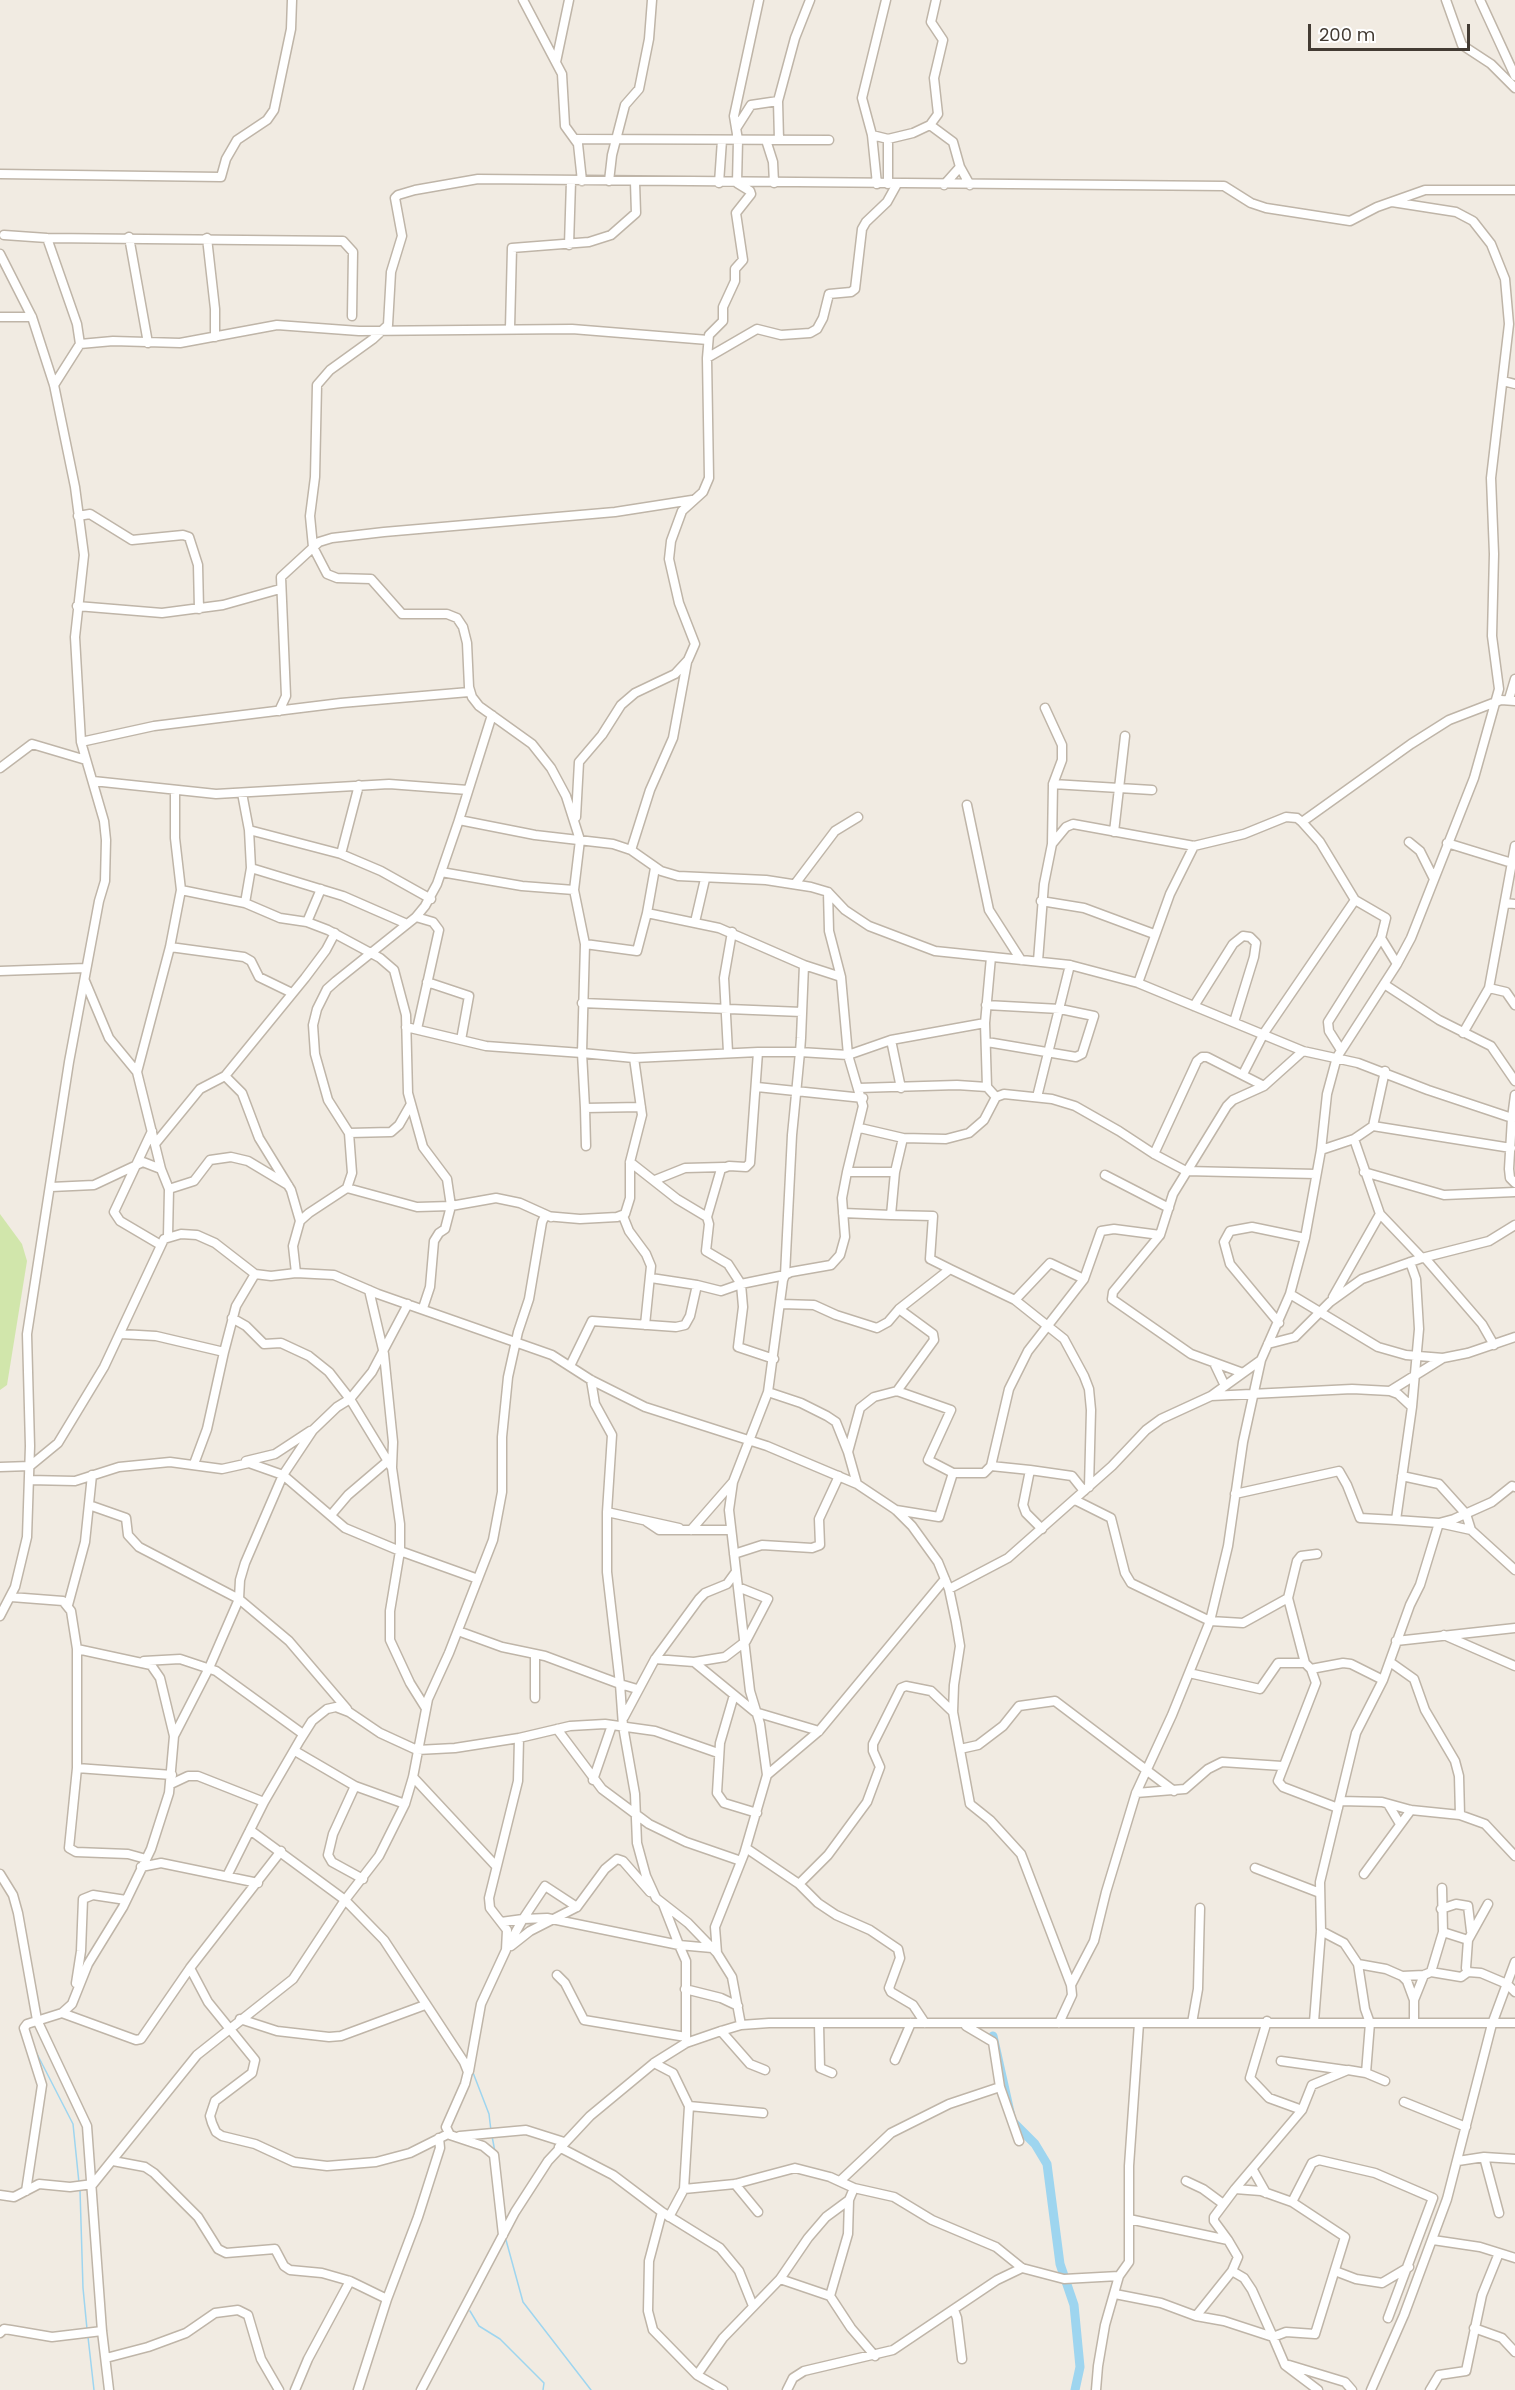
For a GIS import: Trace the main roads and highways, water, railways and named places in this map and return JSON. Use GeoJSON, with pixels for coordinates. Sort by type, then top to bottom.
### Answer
{"type":"FeatureCollection","features":[{"type":"Feature","properties":{"kind":"waterway"},"geometry":{"type":"LineString","coordinates":[[993,2036],[1012,2121],[1035,2144],[1047,2164],[1060,2264],[1074,2305],[1080,2367],[1075,2390]]}},
{"type":"Feature","properties":{"kind":"waterway"},"geometry":{"type":"LineString","coordinates":[[35,2050],[73,2124],[79,2183]]}},
{"type":"Feature","properties":{"kind":"waterway"},"geometry":{"type":"LineString","coordinates":[[472,2070],[489,2114],[491,2131]]}},
{"type":"Feature","properties":{"kind":"waterway"},"geometry":{"type":"LineString","coordinates":[[492,2136],[495,2152]]}},
{"type":"Feature","properties":{"kind":"waterway"},"geometry":{"type":"LineString","coordinates":[[80,2190],[83,2288],[87,2329]]}},
{"type":"Feature","properties":{"kind":"waterway"},"geometry":{"type":"LineString","coordinates":[[506,2240],[523,2302],[591,2390]]}},
{"type":"Feature","properties":{"kind":"waterway"},"geometry":{"type":"LineString","coordinates":[[470,2311],[479,2326],[500,2339],[544,2383],[543,2390]]}},
{"type":"Feature","properties":{"kind":"waterway"},"geometry":{"type":"LineString","coordinates":[[88,2337],[94,2390]]}}]}
